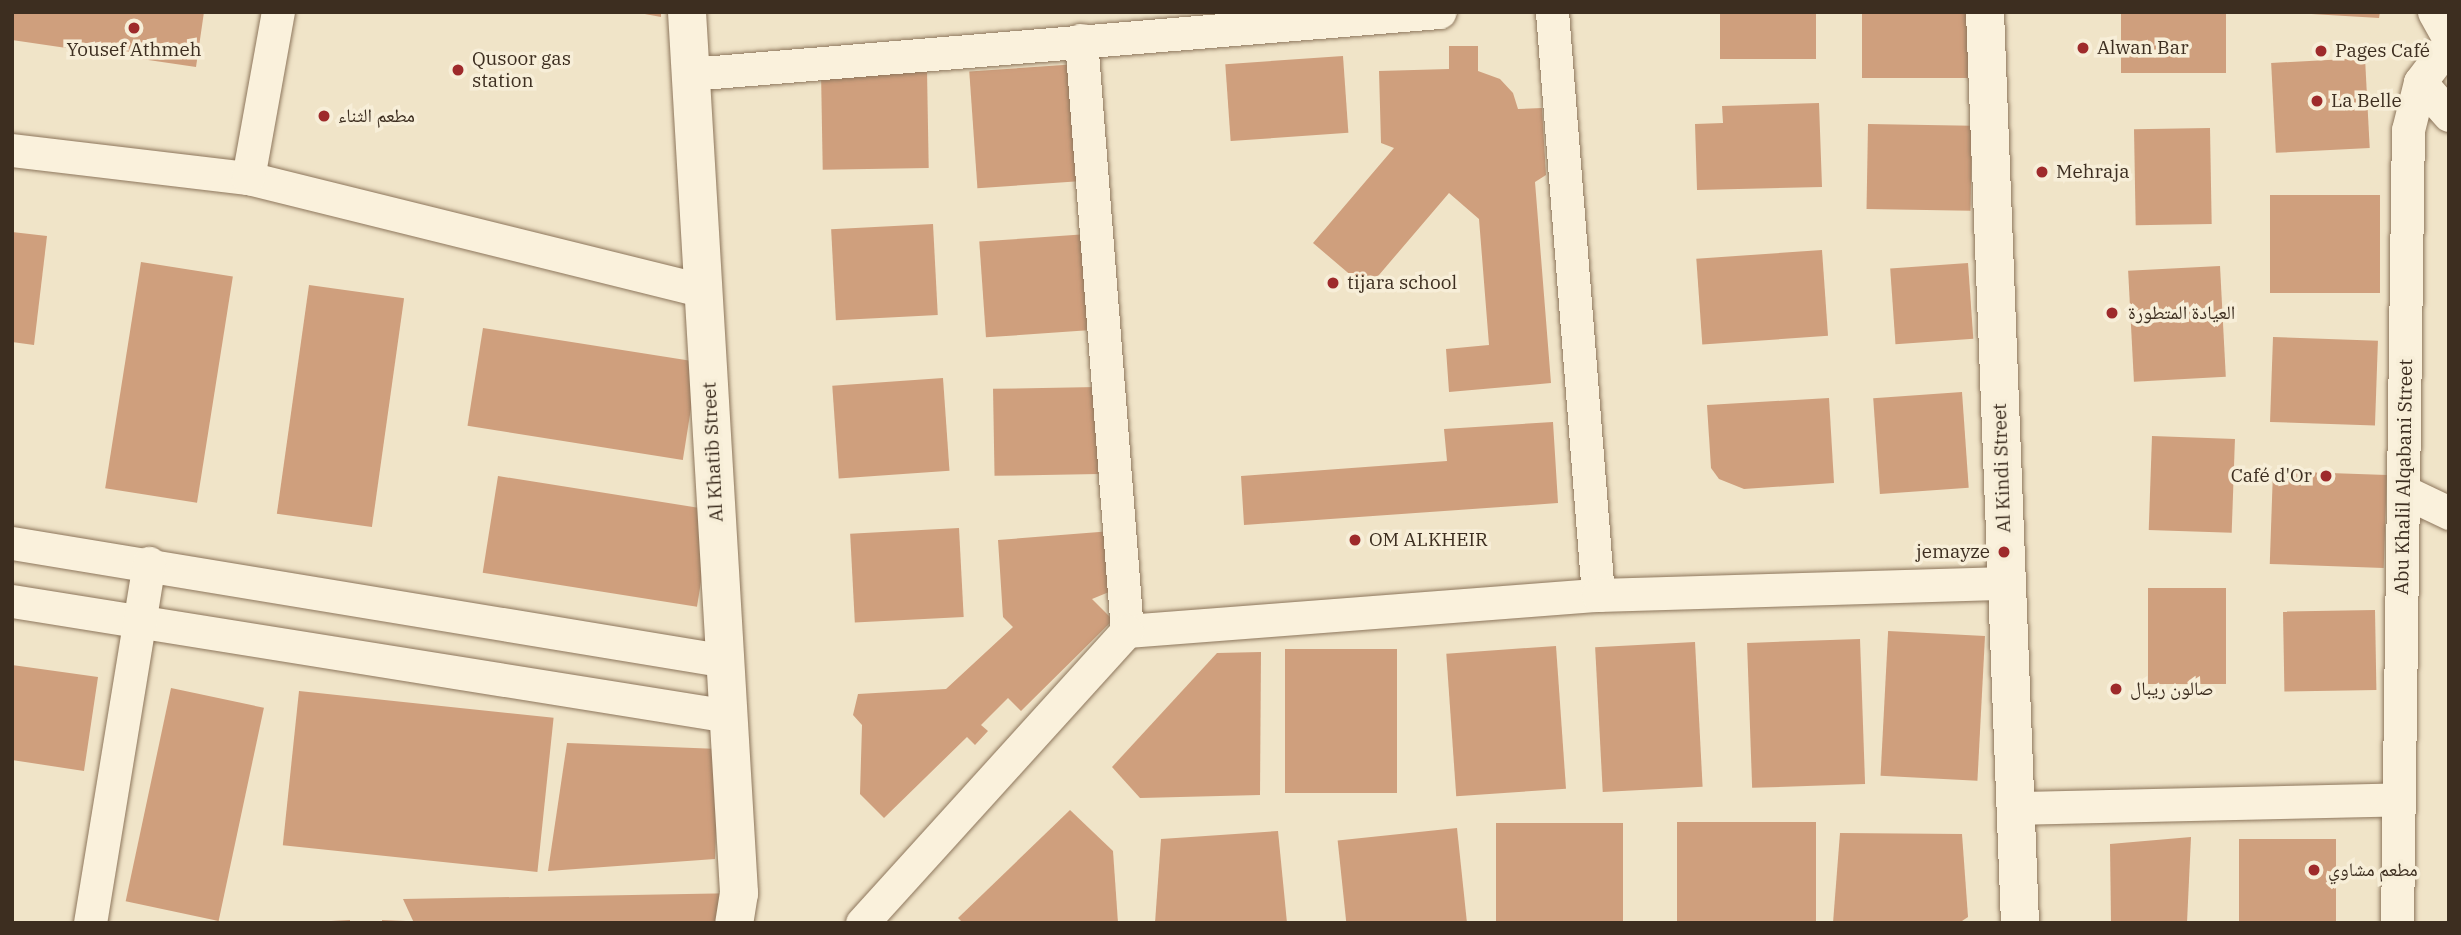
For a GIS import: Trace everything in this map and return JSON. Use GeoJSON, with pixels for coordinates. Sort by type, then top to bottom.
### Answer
{"type":"FeatureCollection","features":[{"type":"Feature","properties":{"kind":"main road","name":"Al Khatib Street"},"geometry":{"type":"LineString","coordinates":[[687,12],[726,661],[737,908],[761,923]]}},
{"type":"Feature","properties":{"kind":"main road","name":"Al Kindi Street"},"geometry":{"type":"LineString","coordinates":[[1985,12],[2020,923]]}},
{"type":"Feature","properties":{"kind":"street"},"geometry":{"type":"LineString","coordinates":[[248,178],[278,12]]}},
{"type":"Feature","properties":{"kind":"street"},"geometry":{"type":"LineString","coordinates":[[690,74],[1439,12]]}},
{"type":"Feature","properties":{"kind":"street"},"geometry":{"type":"LineString","coordinates":[[1552,12],[1598,595]]}},
{"type":"Feature","properties":{"kind":"street"},"geometry":{"type":"LineString","coordinates":[[2434,12],[2449,41]]}},
{"type":"Feature","properties":{"kind":"street"},"geometry":{"type":"LineString","coordinates":[[1081,40],[1127,631]]}},
{"type":"Feature","properties":{"kind":"street","name":"Abu Khalil Alqabani Street"},"geometry":{"type":"LineString","coordinates":[[2397,923],[2408,130],[2420,82],[2449,41]]}},
{"type":"Feature","properties":{"kind":"street"},"geometry":{"type":"LineString","coordinates":[[2420,82],[2449,116]]}},
{"type":"Feature","properties":{"kind":"street"},"geometry":{"type":"LineString","coordinates":[[12,150],[248,178],[703,291]]}},
{"type":"Feature","properties":{"kind":"street"},"geometry":{"type":"LineString","coordinates":[[2405,492],[2449,513]]}},
{"type":"Feature","properties":{"kind":"street"},"geometry":{"type":"LineString","coordinates":[[12,544],[149,564],[726,661]]}},
{"type":"Feature","properties":{"kind":"street"},"geometry":{"type":"LineString","coordinates":[[90,923],[149,564]]}},
{"type":"Feature","properties":{"kind":"street"},"geometry":{"type":"LineString","coordinates":[[862,923],[1127,631],[1598,595],[2007,583]]}},
{"type":"Feature","properties":{"kind":"street"},"geometry":{"type":"LineString","coordinates":[[12,601],[140,619],[729,716]]}},
{"type":"Feature","properties":{"kind":"street"},"geometry":{"type":"LineString","coordinates":[[2016,808],[2399,799]]}},
{"type":"Feature","properties":{"kind":"building","name":"Yousef Athmeh"},"geometry":{"type":"Polygon","coordinates":[[[12,12],[204,12],[196,67],[12,40],[12,12]]]}},
{"type":"Feature","properties":{"kind":"building"},"geometry":{"type":"Polygon","coordinates":[[[634,12],[661,12],[661,17],[634,12]]]}},
{"type":"Feature","properties":{"kind":"building"},"geometry":{"type":"Polygon","coordinates":[[[1720,12],[1816,12],[1816,59],[1720,59],[1720,12]]]}},
{"type":"Feature","properties":{"kind":"building"},"geometry":{"type":"Polygon","coordinates":[[[1862,12],[1969,12],[1969,78],[1862,78],[1862,12]]]}},
{"type":"Feature","properties":{"kind":"building"},"geometry":{"type":"Polygon","coordinates":[[[2121,12],[2226,12],[2226,73],[2121,73],[2121,12]]]}},
{"type":"Feature","properties":{"kind":"building"},"geometry":{"type":"Polygon","coordinates":[[[2277,12],[2380,12],[2379,18],[2277,12]]]}},
{"type":"Feature","properties":{"kind":"building"},"geometry":{"type":"Polygon","coordinates":[[[1449,46],[1478,46],[1478,71],[1500,79],[1513,93],[1518,109],[1542,108],[1546,175],[1535,182],[1551,383],[1449,392],[1446,349],[1489,345],[1479,219],[1449,193],[1367,289],[1313,243],[1394,148],[1381,143],[1379,71],[1449,69],[1449,46]]]}},
{"type":"Feature","properties":{"kind":"building"},"geometry":{"type":"Polygon","coordinates":[[[1343,56],[1348,133],[1231,141],[1225,64],[1343,56]]]}},
{"type":"Feature","properties":{"kind":"building"},"geometry":{"type":"Polygon","coordinates":[[[2365,58],[2370,148],[2276,153],[2271,63],[2365,58]]]}},
{"type":"Feature","properties":{"kind":"building"},"geometry":{"type":"Polygon","coordinates":[[[1078,64],[1086,181],[977,188],[969,72],[1078,64]]]}},
{"type":"Feature","properties":{"kind":"building"},"geometry":{"type":"Polygon","coordinates":[[[927,70],[929,168],[823,170],[821,72],[927,70]]]}},
{"type":"Feature","properties":{"kind":"building"},"geometry":{"type":"Polygon","coordinates":[[[1819,103],[1822,187],[1697,190],[1695,124],[1723,123],[1722,106],[1819,103]]]}},
{"type":"Feature","properties":{"kind":"building"},"geometry":{"type":"Polygon","coordinates":[[[1868,124],[1972,126],[1971,211],[1867,209],[1868,124]]]}},
{"type":"Feature","properties":{"kind":"building"},"geometry":{"type":"Polygon","coordinates":[[[2210,128],[2212,224],[2136,225],[2134,129],[2210,128]]]}},
{"type":"Feature","properties":{"kind":"building"},"geometry":{"type":"Polygon","coordinates":[[[2270,195],[2380,195],[2380,293],[2270,293],[2270,195]]]}},
{"type":"Feature","properties":{"kind":"building"},"geometry":{"type":"Polygon","coordinates":[[[933,224],[938,315],[836,320],[831,229],[933,224]]]}},
{"type":"Feature","properties":{"kind":"building"},"geometry":{"type":"Polygon","coordinates":[[[12,232],[47,236],[34,345],[12,342],[12,232]]]}},
{"type":"Feature","properties":{"kind":"building"},"geometry":{"type":"Polygon","coordinates":[[[1088,234],[1095,330],[986,337],[979,242],[1088,234]]]}},
{"type":"Feature","properties":{"kind":"building"},"geometry":{"type":"Polygon","coordinates":[[[1822,250],[1828,336],[1702,345],[1696,259],[1822,250]]]}},
{"type":"Feature","properties":{"kind":"building"},"geometry":{"type":"Polygon","coordinates":[[[141,262],[233,277],[197,503],[105,488],[141,262]]]}},
{"type":"Feature","properties":{"kind":"building"},"geometry":{"type":"Polygon","coordinates":[[[1968,263],[1973,339],[1895,344],[1890,268],[1968,263]]]}},
{"type":"Feature","properties":{"kind":"building"},"geometry":{"type":"Polygon","coordinates":[[[2220,266],[2226,377],[2134,382],[2128,271],[2220,266]]]}},
{"type":"Feature","properties":{"kind":"building"},"geometry":{"type":"Polygon","coordinates":[[[309,285],[404,298],[372,527],[277,514],[309,285]]]}},
{"type":"Feature","properties":{"kind":"building"},"geometry":{"type":"Polygon","coordinates":[[[483,328],[698,362],[683,460],[468,426],[483,328]]]}},
{"type":"Feature","properties":{"kind":"building"},"geometry":{"type":"Polygon","coordinates":[[[2273,337],[2378,341],[2375,426],[2270,422],[2273,337]]]}},
{"type":"Feature","properties":{"kind":"building"},"geometry":{"type":"Polygon","coordinates":[[[943,378],[949,471],[839,479],[832,386],[943,378]]]}},
{"type":"Feature","properties":{"kind":"building"},"geometry":{"type":"Polygon","coordinates":[[[1097,387],[1099,474],[995,476],[993,389],[1097,387]]]}},
{"type":"Feature","properties":{"kind":"building"},"geometry":{"type":"Polygon","coordinates":[[[1962,392],[1969,488],[1880,494],[1873,398],[1962,392]]]}},
{"type":"Feature","properties":{"kind":"building"},"geometry":{"type":"Polygon","coordinates":[[[1829,398],[1834,483],[1744,489],[1719,479],[1711,468],[1707,405],[1829,398]]]}},
{"type":"Feature","properties":{"kind":"building"},"geometry":{"type":"Polygon","coordinates":[[[1553,422],[1558,503],[1244,525],[1241,476],[1447,461],[1444,429],[1553,422]]]}},
{"type":"Feature","properties":{"kind":"building"},"geometry":{"type":"Polygon","coordinates":[[[2152,436],[2235,439],[2232,533],[2149,530],[2152,436]]]}},
{"type":"Feature","properties":{"kind":"building"},"geometry":{"type":"Polygon","coordinates":[[[2273,471],[2387,475],[2384,568],[2270,564],[2273,471]]]}},
{"type":"Feature","properties":{"kind":"building"},"geometry":{"type":"Polygon","coordinates":[[[498,476],[712,510],[697,607],[483,573],[498,476]]]}},
{"type":"Feature","properties":{"kind":"building"},"geometry":{"type":"Polygon","coordinates":[[[959,528],[964,617],[855,623],[850,534],[959,528]]]}},
{"type":"Feature","properties":{"kind":"building"},"geometry":{"type":"Polygon","coordinates":[[[1112,531],[1109,592],[1092,599],[1113,620],[1021,711],[1008,698],[981,725],[988,731],[975,745],[967,737],[884,818],[860,794],[862,725],[853,715],[858,694],[946,689],[1013,627],[1003,617],[998,540],[1112,531]]]}},
{"type":"Feature","properties":{"kind":"building"},"geometry":{"type":"Polygon","coordinates":[[[2148,588],[2226,588],[2226,684],[2148,684],[2148,588]]]}},
{"type":"Feature","properties":{"kind":"building"},"geometry":{"type":"Polygon","coordinates":[[[2375,610],[2376,690],[2284,692],[2283,612],[2375,610]]]}},
{"type":"Feature","properties":{"kind":"building"},"geometry":{"type":"Polygon","coordinates":[[[1888,631],[1985,636],[1977,781],[1881,776],[1888,631]]]}},
{"type":"Feature","properties":{"kind":"building"},"geometry":{"type":"Polygon","coordinates":[[[1860,639],[1865,784],[1752,788],[1747,643],[1860,639]]]}},
{"type":"Feature","properties":{"kind":"building"},"geometry":{"type":"Polygon","coordinates":[[[1695,642],[1703,787],[1603,792],[1595,647],[1695,642]]]}},
{"type":"Feature","properties":{"kind":"building"},"geometry":{"type":"Polygon","coordinates":[[[1556,646],[1566,789],[1456,796],[1446,654],[1556,646]]]}},
{"type":"Feature","properties":{"kind":"building"},"geometry":{"type":"Polygon","coordinates":[[[1285,649],[1397,649],[1397,793],[1285,793],[1285,649]]]}},
{"type":"Feature","properties":{"kind":"building"},"geometry":{"type":"Polygon","coordinates":[[[1261,652],[1260,795],[1140,798],[1112,767],[1217,653],[1261,652]]]}},
{"type":"Feature","properties":{"kind":"building"},"geometry":{"type":"Polygon","coordinates":[[[12,665],[98,677],[84,771],[12,760],[12,665]]]}},
{"type":"Feature","properties":{"kind":"building"},"geometry":{"type":"Polygon","coordinates":[[[171,688],[264,708],[219,921],[126,901],[171,688]]]}},
{"type":"Feature","properties":{"kind":"building"},"geometry":{"type":"Polygon","coordinates":[[[299,691],[554,718],[537,872],[283,845],[299,691]]]}},
{"type":"Feature","properties":{"kind":"building"},"geometry":{"type":"Polygon","coordinates":[[[567,743],[719,749],[715,859],[548,871],[567,743]]]}},
{"type":"Feature","properties":{"kind":"building"},"geometry":{"type":"Polygon","coordinates":[[[1070,810],[1113,851],[1118,923],[963,923],[958,918],[1070,810]]]}},
{"type":"Feature","properties":{"kind":"building"},"geometry":{"type":"Polygon","coordinates":[[[1677,822],[1816,822],[1816,923],[1677,923],[1677,822]]]}},
{"type":"Feature","properties":{"kind":"building"},"geometry":{"type":"Polygon","coordinates":[[[1496,823],[1623,823],[1623,923],[1496,923],[1496,823]]]}},
{"type":"Feature","properties":{"kind":"building"},"geometry":{"type":"Polygon","coordinates":[[[1457,828],[1467,923],[1346,923],[1338,841],[1457,828]]]}},
{"type":"Feature","properties":{"kind":"building"},"geometry":{"type":"Polygon","coordinates":[[[1278,831],[1287,923],[1155,923],[1161,839],[1278,831]]]}},
{"type":"Feature","properties":{"kind":"building"},"geometry":{"type":"Polygon","coordinates":[[[1840,833],[1962,834],[1968,917],[1959,923],[1833,923],[1840,833]]]}},
{"type":"Feature","properties":{"kind":"building"},"geometry":{"type":"Polygon","coordinates":[[[2191,837],[2187,923],[2111,923],[2110,844],[2191,837]]]}},
{"type":"Feature","properties":{"kind":"building"},"geometry":{"type":"Polygon","coordinates":[[[2239,839],[2336,839],[2336,923],[2239,923],[2239,839]]]}},
{"type":"Feature","properties":{"kind":"building"},"geometry":{"type":"Polygon","coordinates":[[[742,893],[742,923],[414,923],[403,899],[742,893]]]}},
{"type":"Feature","properties":{"kind":"building"},"geometry":{"type":"Polygon","coordinates":[[[350,920],[350,923],[331,923],[331,921],[350,920]]]}},
{"type":"Feature","properties":{"kind":"building"},"geometry":{"type":"Polygon","coordinates":[[[382,920],[406,921],[406,923],[382,923],[382,920]]]}},
{"type":"Feature","properties":{"kind":"place","name":"Yousef Athmeh"},"geometry":{"type":"Point","coordinates":[134,28]}},
{"type":"Feature","properties":{"kind":"place","name":"Alwan Bar"},"geometry":{"type":"Point","coordinates":[2083,48]}},
{"type":"Feature","properties":{"kind":"place","name":"Pages Café"},"geometry":{"type":"Point","coordinates":[2321,51]}},
{"type":"Feature","properties":{"kind":"place","name":"Qusoor gas station"},"geometry":{"type":"Point","coordinates":[458,70]}},
{"type":"Feature","properties":{"kind":"place","name":"La Belle"},"geometry":{"type":"Point","coordinates":[2317,101]}},
{"type":"Feature","properties":{"kind":"place","name":"مطعم الثناء"},"geometry":{"type":"Point","coordinates":[324,116]}},
{"type":"Feature","properties":{"kind":"place","name":"Mehraja"},"geometry":{"type":"Point","coordinates":[2042,172]}},
{"type":"Feature","properties":{"kind":"place","name":"tijara school"},"geometry":{"type":"Point","coordinates":[1333,283]}},
{"type":"Feature","properties":{"kind":"place","name":"العيادة المتطورة"},"geometry":{"type":"Point","coordinates":[2112,313]}},
{"type":"Feature","properties":{"kind":"place","name":"Café d'Or"},"geometry":{"type":"Point","coordinates":[2326,476]}},
{"type":"Feature","properties":{"kind":"place","name":"OM ALKHEIR"},"geometry":{"type":"Point","coordinates":[1355,540]}},
{"type":"Feature","properties":{"kind":"place","name":"jemayze"},"geometry":{"type":"Point","coordinates":[2004,552]}},
{"type":"Feature","properties":{"kind":"place","name":"صالون ريبال"},"geometry":{"type":"Point","coordinates":[2116,689]}},
{"type":"Feature","properties":{"kind":"place","name":"مطعم مشاوي"},"geometry":{"type":"Point","coordinates":[2314,870]}}]}
